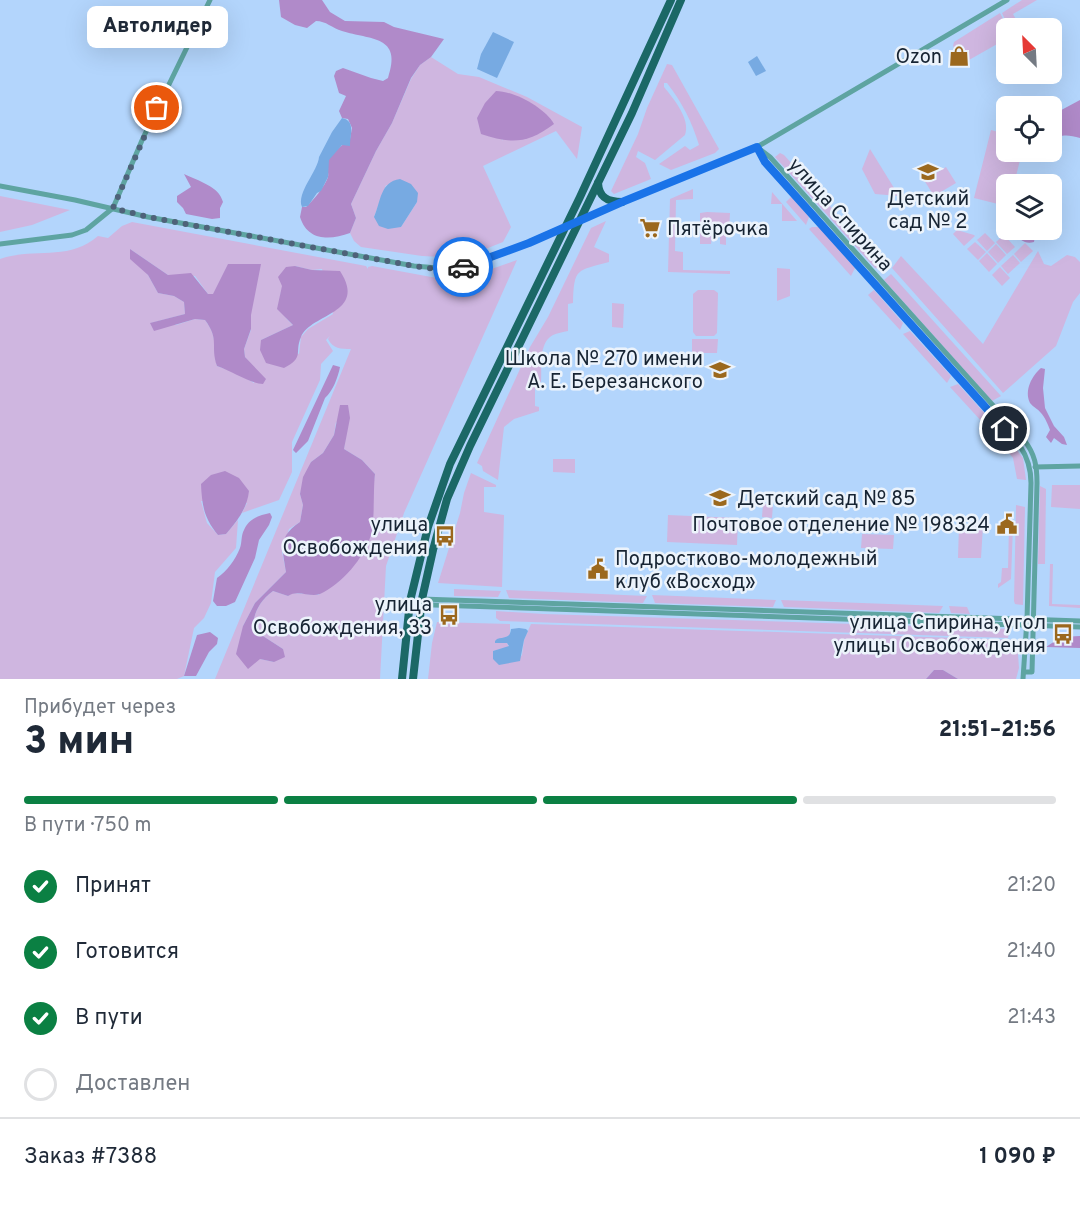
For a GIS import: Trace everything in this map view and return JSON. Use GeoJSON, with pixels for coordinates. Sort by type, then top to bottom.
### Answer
{"type":"FeatureCollection","features":[{"type":"Feature","properties":{"kind":"highway"},"geometry":{"type":"LineString","coordinates":[[402,679],[410,601],[428,527],[450,464],[566,226],[670,0]]}},
{"type":"Feature","properties":{"kind":"highway"},"geometry":{"type":"LineString","coordinates":[[413,679],[421,602],[447,499],[470,446],[632,113],[681,0]]}},
{"type":"Feature","properties":{"kind":"highway"},"geometry":{"type":"LineString","coordinates":[[598,182],[598,189],[603,198],[622,202]]}},
{"type":"Feature","properties":{"kind":"street"},"geometry":{"type":"LineString","coordinates":[[0,244],[72,235],[86,230],[113,208],[143,138],[210,0]]}},
{"type":"Feature","properties":{"kind":"street"},"geometry":{"type":"LineString","coordinates":[[0,186],[148,217],[435,269],[472,265],[757,147],[1006,0]]}},
{"type":"Feature","properties":{"kind":"street","name":"улица Спирина"},"geometry":{"type":"LineString","coordinates":[[757,147],[765,162],[1020,446],[1033,467]]}},
{"type":"Feature","properties":{"kind":"street"},"geometry":{"type":"LineString","coordinates":[[1024,672],[1032,672],[1030,622],[1033,467],[1080,466]]}},
{"type":"Feature","properties":{"kind":"street"},"geometry":{"type":"LineString","coordinates":[[410,601],[1030,622],[1080,621]]}},
{"type":"Feature","properties":{"kind":"street"},"geometry":{"type":"LineString","coordinates":[[1030,622],[1080,627]]}},
{"type":"Feature","properties":{"kind":"street"},"geometry":{"type":"LineString","coordinates":[[1023,679],[1030,622]]}},
{"type":"Feature","properties":{"kind":"shaded area"},"geometry":{"type":"Polygon","coordinates":[[[279,0],[322,0],[330,12],[345,21],[384,22],[394,27],[444,39],[411,78],[392,123],[351,204],[356,218],[350,233],[328,238],[314,235],[300,217],[302,207],[306,207],[322,189],[328,175],[327,165],[330,156],[350,139],[352,128],[348,119],[342,118],[339,111],[346,96],[339,93],[334,76],[336,71],[343,68],[383,81],[388,78],[391,54],[387,47],[373,38],[342,31],[323,22],[316,21],[307,28],[295,25],[281,17],[279,0]]]}},
{"type":"Feature","properties":{"kind":"shaded area"},"geometry":{"type":"Polygon","coordinates":[[[1022,0],[1037,0],[1013,14],[1015,18],[1004,18],[1002,13],[1022,0]]]}},
{"type":"Feature","properties":{"kind":"shaded area"},"geometry":{"type":"Polygon","coordinates":[[[1000,13],[1003,18],[996,18],[996,45],[969,60],[963,59],[953,46],[954,42],[1000,13]]]}},
{"type":"Feature","properties":{"kind":"shaded area"},"geometry":{"type":"Polygon","coordinates":[[[431,57],[458,74],[479,77],[527,97],[582,127],[577,159],[556,131],[483,166],[511,227],[503,242],[463,258],[422,256],[361,247],[350,233],[356,218],[351,204],[392,123],[411,79],[420,65],[431,57]],[[513,96],[502,141],[526,100],[513,96]],[[386,185],[374,217],[401,227],[417,202],[386,185]]]}},
{"type":"Feature","properties":{"kind":"shaded area"},"geometry":{"type":"Polygon","coordinates":[[[667,64],[672,65],[719,149],[715,153],[671,170],[659,164],[685,146],[690,150],[699,145],[682,105],[667,83],[664,83],[664,87],[686,122],[685,135],[655,160],[638,151],[636,157],[645,163],[651,179],[614,194],[611,191],[667,64]]]}},
{"type":"Feature","properties":{"kind":"shaded area"},"geometry":{"type":"Polygon","coordinates":[[[496,91],[528,101],[544,112],[554,124],[527,139],[510,141],[481,134],[477,118],[485,103],[496,91]]]}},
{"type":"Feature","properties":{"kind":"shaded area"},"geometry":{"type":"Polygon","coordinates":[[[1080,100],[1080,138],[1062,137],[1062,110],[1080,100]]]}},
{"type":"Feature","properties":{"kind":"shaded area"},"geometry":{"type":"Polygon","coordinates":[[[991,130],[996,131],[996,162],[1020,162],[1016,174],[996,174],[996,204],[974,198],[991,130]]]}},
{"type":"Feature","properties":{"kind":"shaded area"},"geometry":{"type":"Polygon","coordinates":[[[870,149],[899,196],[875,194],[862,169],[870,149]]]}},
{"type":"Feature","properties":{"kind":"shaded area"},"geometry":{"type":"Polygon","coordinates":[[[780,153],[884,266],[881,269],[875,268],[775,157],[780,153]]]}},
{"type":"Feature","properties":{"kind":"shaded area"},"geometry":{"type":"Polygon","coordinates":[[[946,167],[956,183],[934,196],[924,180],[946,167]]]}},
{"type":"Feature","properties":{"kind":"shaded area"},"geometry":{"type":"Polygon","coordinates":[[[184,174],[213,188],[221,196],[223,202],[220,208],[220,218],[212,219],[186,214],[177,202],[177,196],[191,187],[184,174]]]}},
{"type":"Feature","properties":{"kind":"shaded area"},"geometry":{"type":"Polygon","coordinates":[[[693,189],[693,199],[676,200],[675,251],[683,252],[683,270],[730,271],[730,274],[668,272],[670,199],[693,189]]]}},
{"type":"Feature","properties":{"kind":"shaded area"},"geometry":{"type":"Polygon","coordinates":[[[772,192],[797,221],[782,221],[782,204],[771,204],[772,192]]]}},
{"type":"Feature","properties":{"kind":"shaded area"},"geometry":{"type":"Polygon","coordinates":[[[0,196],[70,210],[32,225],[0,232],[0,196]]]}},
{"type":"Feature","properties":{"kind":"shaded area"},"geometry":{"type":"Polygon","coordinates":[[[791,197],[809,217],[806,225],[786,202],[791,197]]]}},
{"type":"Feature","properties":{"kind":"shaded area"},"geometry":{"type":"Polygon","coordinates":[[[700,213],[730,213],[726,245],[720,244],[720,236],[712,236],[711,244],[700,244],[700,213]]]}},
{"type":"Feature","properties":{"kind":"shaded area"},"geometry":{"type":"Polygon","coordinates":[[[606,221],[594,247],[609,254],[609,262],[584,269],[576,277],[573,303],[568,304],[568,331],[553,335],[548,339],[543,350],[541,382],[535,383],[535,406],[539,407],[539,411],[514,419],[504,427],[498,480],[483,471],[482,466],[477,463],[530,347],[548,317],[591,228],[606,221]]]}},
{"type":"Feature","properties":{"kind":"shaded area"},"geometry":{"type":"Polygon","coordinates":[[[132,222],[366,266],[368,269],[372,266],[442,279],[466,278],[517,260],[404,513],[386,566],[380,679],[215,679],[351,349],[335,347],[328,339],[330,336],[326,340],[333,351],[321,364],[320,380],[292,442],[292,472],[279,500],[242,513],[247,503],[201,501],[207,523],[218,535],[226,534],[238,520],[236,548],[215,572],[211,603],[204,618],[194,628],[184,676],[177,679],[0,679],[0,259],[75,249],[98,236],[108,238],[122,226],[132,222]],[[130,249],[158,293],[174,296],[184,302],[185,314],[151,323],[176,325],[195,319],[205,320],[214,337],[217,366],[239,374],[254,383],[254,368],[245,357],[244,349],[251,330],[251,315],[213,294],[208,294],[195,276],[168,275],[130,249]],[[295,266],[280,296],[282,310],[293,325],[261,340],[299,354],[301,337],[308,329],[333,314],[322,269],[312,270],[295,266]],[[336,422],[334,435],[323,453],[311,462],[300,494],[303,505],[300,522],[289,529],[282,552],[286,572],[255,603],[243,626],[260,659],[274,662],[283,649],[252,629],[256,613],[264,599],[273,591],[288,596],[292,593],[318,595],[338,582],[363,551],[375,474],[362,460],[344,449],[346,435],[336,422]]]}},
{"type":"Feature","properties":{"kind":"shaded area"},"geometry":{"type":"Polygon","coordinates":[[[819,227],[855,268],[851,276],[809,229],[819,227]]]}},
{"type":"Feature","properties":{"kind":"shaded area"},"geometry":{"type":"Polygon","coordinates":[[[957,230],[975,236],[964,246],[953,234],[957,230]]]}},
{"type":"Feature","properties":{"kind":"shaded area"},"geometry":{"type":"Polygon","coordinates":[[[985,233],[995,243],[987,251],[977,240],[985,233]]]}},
{"type":"Feature","properties":{"kind":"shaded area"},"geometry":{"type":"Polygon","coordinates":[[[1009,240],[1015,247],[1007,254],[996,242],[1009,240]]]}},
{"type":"Feature","properties":{"kind":"shaded area"},"geometry":{"type":"Polygon","coordinates":[[[1022,240],[1034,240],[1034,242],[1027,243],[1022,240]]]}},
{"type":"Feature","properties":{"kind":"shaded area"},"geometry":{"type":"Polygon","coordinates":[[[975,242],[986,252],[978,260],[967,249],[975,242]]]}},
{"type":"Feature","properties":{"kind":"shaded area"},"geometry":{"type":"Polygon","coordinates":[[[1025,243],[1033,251],[1021,262],[1014,254],[1025,243]]]}},
{"type":"Feature","properties":{"kind":"shaded area"},"geometry":{"type":"Polygon","coordinates":[[[996,244],[1006,255],[998,263],[988,252],[996,244]]]}},
{"type":"Feature","properties":{"kind":"shaded area"},"geometry":{"type":"Polygon","coordinates":[[[130,249],[168,275],[191,273],[208,294],[213,294],[228,264],[261,264],[251,315],[251,329],[244,349],[245,357],[266,379],[263,384],[217,366],[214,338],[205,320],[195,319],[154,331],[150,323],[185,314],[184,302],[174,296],[158,293],[148,275],[130,259],[130,249]]]}},
{"type":"Feature","properties":{"kind":"shaded area"},"geometry":{"type":"Polygon","coordinates":[[[1038,251],[1044,264],[1051,266],[1067,255],[1075,257],[1080,262],[1080,293],[1073,302],[1056,346],[1003,393],[892,268],[901,256],[983,344],[1038,251]]]}},
{"type":"Feature","properties":{"kind":"shaded area"},"geometry":{"type":"Polygon","coordinates":[[[987,253],[997,264],[989,272],[979,261],[987,253]]]}},
{"type":"Feature","properties":{"kind":"shaded area"},"geometry":{"type":"Polygon","coordinates":[[[1013,255],[1020,263],[1008,274],[1001,266],[1013,255]]]}},
{"type":"Feature","properties":{"kind":"shaded area"},"geometry":{"type":"Polygon","coordinates":[[[295,266],[312,270],[340,271],[347,285],[347,296],[343,304],[335,311],[307,329],[299,342],[297,358],[284,368],[266,363],[260,350],[261,340],[293,325],[277,309],[282,286],[278,277],[286,267],[295,266]]]}},
{"type":"Feature","properties":{"kind":"shaded area"},"geometry":{"type":"Polygon","coordinates":[[[1000,267],[1010,278],[1002,286],[992,275],[1000,267]]]}},
{"type":"Feature","properties":{"kind":"shaded area"},"geometry":{"type":"Polygon","coordinates":[[[777,268],[790,269],[790,296],[777,301],[777,268]]]}},
{"type":"Feature","properties":{"kind":"shaded area"},"geometry":{"type":"Polygon","coordinates":[[[891,274],[1001,396],[992,401],[884,280],[891,274]]]}},
{"type":"Feature","properties":{"kind":"shaded area"},"geometry":{"type":"Polygon","coordinates":[[[698,290],[714,290],[718,293],[717,333],[714,336],[696,336],[693,332],[693,294],[698,290]]]}},
{"type":"Feature","properties":{"kind":"shaded area"},"geometry":{"type":"Polygon","coordinates":[[[874,290],[903,323],[900,330],[868,295],[874,290]]]}},
{"type":"Feature","properties":{"kind":"shaded area"},"geometry":{"type":"Polygon","coordinates":[[[612,303],[624,304],[623,328],[612,327],[612,303]]]}},
{"type":"Feature","properties":{"kind":"shaded area"},"geometry":{"type":"Polygon","coordinates":[[[910,331],[951,376],[947,383],[903,334],[910,331]]]}},
{"type":"Feature","properties":{"kind":"shaded area"},"geometry":{"type":"Polygon","coordinates":[[[692,339],[718,339],[717,353],[692,353],[692,339]]]}},
{"type":"Feature","properties":{"kind":"shaded area"},"geometry":{"type":"Polygon","coordinates":[[[333,365],[340,367],[335,384],[325,398],[308,441],[296,453],[293,450],[333,365]]]}},
{"type":"Feature","properties":{"kind":"shaded area"},"geometry":{"type":"Polygon","coordinates":[[[1041,368],[1045,369],[1043,388],[1045,408],[1067,445],[1054,438],[1051,443],[1046,437],[1050,430],[1045,419],[1028,398],[1030,384],[1041,368]]]}},
{"type":"Feature","properties":{"kind":"shaded area"},"geometry":{"type":"Polygon","coordinates":[[[958,384],[998,428],[994,435],[950,387],[958,384]]]}},
{"type":"Feature","properties":{"kind":"shaded area"},"geometry":{"type":"Polygon","coordinates":[[[340,405],[348,405],[350,418],[344,449],[362,460],[375,474],[373,522],[368,544],[358,561],[328,590],[316,595],[296,593],[288,596],[273,591],[264,599],[254,618],[252,629],[283,649],[285,657],[274,662],[260,659],[248,669],[236,654],[243,626],[255,603],[286,572],[283,543],[288,533],[300,522],[303,505],[300,494],[303,477],[311,462],[323,453],[334,435],[340,405]]]}},
{"type":"Feature","properties":{"kind":"shaded area"},"geometry":{"type":"Polygon","coordinates":[[[1006,436],[1023,458],[1026,480],[1017,479],[1013,458],[998,440],[1006,436]]]}},
{"type":"Feature","properties":{"kind":"shaded area"},"geometry":{"type":"Polygon","coordinates":[[[553,459],[575,459],[575,473],[553,472],[553,459]]]}},
{"type":"Feature","properties":{"kind":"shaded area"},"geometry":{"type":"Polygon","coordinates":[[[225,471],[239,478],[249,491],[244,509],[238,519],[226,534],[218,535],[205,511],[201,484],[211,475],[225,471]]]}},
{"type":"Feature","properties":{"kind":"shaded area"},"geometry":{"type":"Polygon","coordinates":[[[471,473],[496,485],[496,487],[484,487],[484,512],[504,515],[502,587],[438,583],[471,473]]]}},
{"type":"Feature","properties":{"kind":"shaded area"},"geometry":{"type":"Polygon","coordinates":[[[1052,485],[1080,485],[1080,509],[1051,507],[1052,485]]]}},
{"type":"Feature","properties":{"kind":"shaded area"},"geometry":{"type":"Polygon","coordinates":[[[1040,486],[1046,489],[1045,564],[1038,564],[1040,486]]]}},
{"type":"Feature","properties":{"kind":"shaded area"},"geometry":{"type":"Polygon","coordinates":[[[763,504],[773,504],[772,518],[762,517],[763,504]]]}},
{"type":"Feature","properties":{"kind":"shaded area"},"geometry":{"type":"Polygon","coordinates":[[[1016,505],[1025,507],[1023,605],[1015,604],[1014,601],[1016,505]]]}},
{"type":"Feature","properties":{"kind":"shaded area"},"geometry":{"type":"Polygon","coordinates":[[[270,513],[272,517],[269,525],[259,540],[255,558],[235,602],[226,606],[217,606],[213,601],[217,578],[236,557],[246,526],[255,518],[270,513]]]}},
{"type":"Feature","properties":{"kind":"shaded area"},"geometry":{"type":"Polygon","coordinates":[[[668,515],[738,518],[737,545],[667,542],[668,515]]]}},
{"type":"Feature","properties":{"kind":"shaded area"},"geometry":{"type":"Polygon","coordinates":[[[959,525],[983,526],[981,558],[958,558],[959,525]]]}},
{"type":"Feature","properties":{"kind":"shaded area"},"geometry":{"type":"Polygon","coordinates":[[[1009,526],[1013,526],[1011,579],[998,588],[1002,568],[1008,568],[1009,526]]]}},
{"type":"Feature","properties":{"kind":"shaded area"},"geometry":{"type":"Polygon","coordinates":[[[862,534],[894,535],[893,549],[861,548],[862,534]]]}},
{"type":"Feature","properties":{"kind":"shaded area"},"geometry":{"type":"Polygon","coordinates":[[[663,554],[684,554],[683,562],[663,561],[663,554]]]}},
{"type":"Feature","properties":{"kind":"shaded area"},"geometry":{"type":"Polygon","coordinates":[[[1050,564],[1053,564],[1052,604],[1080,605],[1080,608],[1049,606],[1050,564]]]}},
{"type":"Feature","properties":{"kind":"shaded area"},"geometry":{"type":"Polygon","coordinates":[[[454,589],[501,591],[498,597],[454,596],[454,589]]]}},
{"type":"Feature","properties":{"kind":"shaded area"},"geometry":{"type":"Polygon","coordinates":[[[506,590],[647,596],[643,603],[509,598],[506,590]]]}},
{"type":"Feature","properties":{"kind":"shaded area"},"geometry":{"type":"Polygon","coordinates":[[[652,595],[776,600],[773,607],[655,603],[652,595]]]}},
{"type":"Feature","properties":{"kind":"shaded area"},"geometry":{"type":"Polygon","coordinates":[[[781,600],[943,606],[939,613],[784,607],[781,600]]]}},
{"type":"Feature","properties":{"kind":"shaded area"},"geometry":{"type":"Polygon","coordinates":[[[949,606],[967,607],[970,614],[951,613],[949,606]]]}},
{"type":"Feature","properties":{"kind":"shaded area"},"geometry":{"type":"Polygon","coordinates":[[[496,611],[1010,629],[1008,638],[500,621],[496,618],[496,611]]]}},
{"type":"Feature","properties":{"kind":"shaded area"},"geometry":{"type":"Polygon","coordinates":[[[437,622],[510,624],[510,635],[495,643],[507,643],[509,647],[493,651],[493,655],[502,664],[517,661],[522,655],[524,640],[531,624],[1017,640],[1019,668],[1016,679],[958,679],[943,670],[934,670],[926,679],[428,679],[437,622]]]}},
{"type":"Feature","properties":{"kind":"shaded area"},"geometry":{"type":"Polygon","coordinates":[[[210,632],[218,638],[217,644],[209,652],[196,676],[184,676],[197,635],[210,632]]]}},
{"type":"Feature","properties":{"kind":"shaded area"},"geometry":{"type":"Polygon","coordinates":[[[1080,636],[1080,648],[1046,647],[1061,637],[1080,636]]]}},
{"type":"Feature","properties":{"kind":"shaded area"},"geometry":{"type":"Polygon","coordinates":[[[934,670],[943,670],[958,679],[926,679],[934,670]]]}},
{"type":"Feature","properties":{"kind":"water"},"geometry":{"type":"Polygon","coordinates":[[[493,32],[514,42],[497,78],[477,69],[481,54],[493,32]]]}},
{"type":"Feature","properties":{"kind":"water"},"geometry":{"type":"Polygon","coordinates":[[[757,56],[766,71],[756,76],[748,62],[757,56]]]}},
{"type":"Feature","properties":{"kind":"water"},"geometry":{"type":"Polygon","coordinates":[[[342,118],[351,125],[350,146],[342,145],[329,160],[328,177],[321,191],[308,206],[302,207],[304,189],[332,132],[342,118]]]}},
{"type":"Feature","properties":{"kind":"water"},"geometry":{"type":"Polygon","coordinates":[[[400,179],[411,184],[418,193],[417,202],[401,227],[388,229],[379,226],[374,217],[382,193],[388,184],[400,179]]]}},
{"type":"Feature","properties":{"kind":"water"},"geometry":{"type":"Polygon","coordinates":[[[519,628],[528,631],[520,661],[499,665],[493,659],[493,651],[509,646],[507,643],[495,643],[495,641],[509,636],[511,629],[519,628]]]}},
{"type":"Feature","properties":{"kind":"way so far"},"geometry":{"type":"LineString","coordinates":[[157,108],[113,208],[148,217],[414,266],[435,269],[463,267]]}},
{"type":"Feature","properties":{"kind":"place","name":"Ozon"},"geometry":{"type":"Point","coordinates":[959,56]}},
{"type":"Feature","properties":{"kind":"place","name":"Автолидер"},"geometry":{"type":"Point","coordinates":[157,108]}},
{"type":"Feature","properties":{"kind":"place","name":"Детский сад № 2"},"geometry":{"type":"Point","coordinates":[928,172]}},
{"type":"Feature","properties":{"kind":"place","name":"Пятёрочка"},"geometry":{"type":"Point","coordinates":[650,228]}},
{"type":"Feature","properties":{"kind":"place","name":"Школа № 270 имени А. Е. Березанского"},"geometry":{"type":"Point","coordinates":[720,370]}},
{"type":"Feature","properties":{"kind":"place","name":"Детский сад № 85"},"geometry":{"type":"Point","coordinates":[720,498]}},
{"type":"Feature","properties":{"kind":"place","name":"Почтовое отделение № 198324"},"geometry":{"type":"Point","coordinates":[1007,524]}},
{"type":"Feature","properties":{"kind":"place","name":"улица Освобождения"},"geometry":{"type":"Point","coordinates":[445,536]}},
{"type":"Feature","properties":{"kind":"place","name":"Подростково-молодежный клуб «Восход»"},"geometry":{"type":"Point","coordinates":[598,569]}},
{"type":"Feature","properties":{"kind":"place","name":"улица Освобождения, 33"},"geometry":{"type":"Point","coordinates":[449,615]}},
{"type":"Feature","properties":{"kind":"place","name":"улица Спирина, угол улицы Освобождения"},"geometry":{"type":"Point","coordinates":[1063,634]}},
{"type":"Feature","properties":{"kind":"route"},"geometry":{"type":"LineString","coordinates":[[463,267],[529,243],[757,147],[765,162],[1005,429]]}}]}
